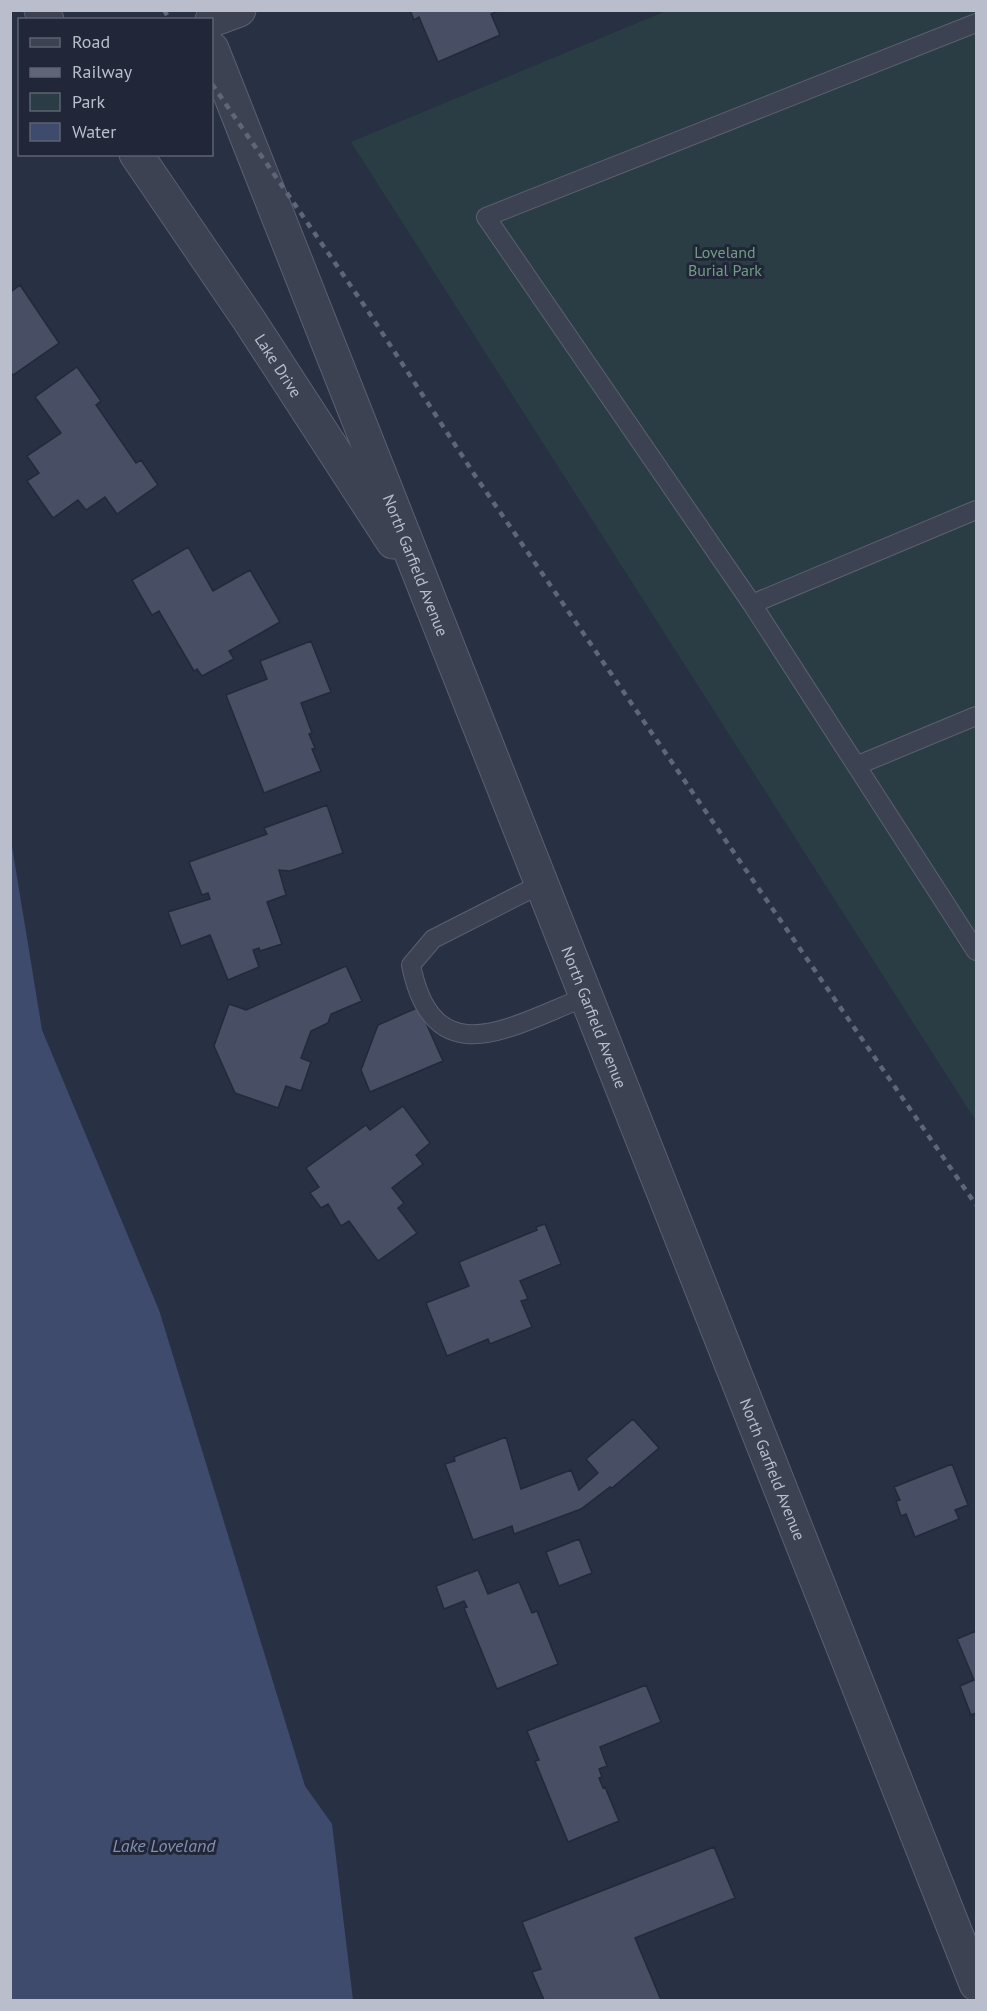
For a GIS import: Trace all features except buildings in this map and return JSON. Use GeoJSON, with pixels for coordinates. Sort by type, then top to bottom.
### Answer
{"type":"FeatureCollection","features":[{"type":"Feature","properties":{"kind":"street"},"geometry":{"type":"LineString","coordinates":[[213,20],[239,10]]}},
{"type":"Feature","properties":{"kind":"street","name":"North Garfield Avenue"},"geometry":{"type":"LineString","coordinates":[[213,52],[976,1984]]}},
{"type":"Feature","properties":{"kind":"street","name":"Lake Drive"},"geometry":{"type":"LineString","coordinates":[[137,156],[249,320],[378,522],[420,576]]}},
{"type":"Feature","properties":{"kind":"lane"},"geometry":{"type":"LineString","coordinates":[[976,23],[486,217],[752,604],[976,951]]}},
{"type":"Feature","properties":{"kind":"lane"},"geometry":{"type":"LineString","coordinates":[[752,604],[976,510]]}},
{"type":"Feature","properties":{"kind":"lane"},"geometry":{"type":"LineString","coordinates":[[858,765],[976,716]]}},
{"type":"Feature","properties":{"kind":"lane"},"geometry":{"type":"LineString","coordinates":[[541,884],[433,939],[411,965],[416,988],[433,1016],[454,1033],[484,1036],[586,996]]}},
{"type":"Feature","properties":{"kind":"green space","name":"Loveland Burial Park"},"geometry":{"type":"Polygon","coordinates":[[[666,11],[976,11],[976,1121],[351,142],[666,11]]]}},
{"type":"Feature","properties":{"kind":"water","name":"Lake Loveland"},"geometry":{"type":"Polygon","coordinates":[[[10,834],[42,1030],[159,1310],[305,1786],[332,1824],[353,2000],[11,2000],[10,834]]]}},
{"type":"Feature","properties":{"kind":"railway"},"geometry":{"type":"LineString","coordinates":[[164,10],[169,18]]}},
{"type":"Feature","properties":{"kind":"railway"},"geometry":{"type":"LineString","coordinates":[[213,85],[366,308],[476,477],[976,1205]]}}]}
